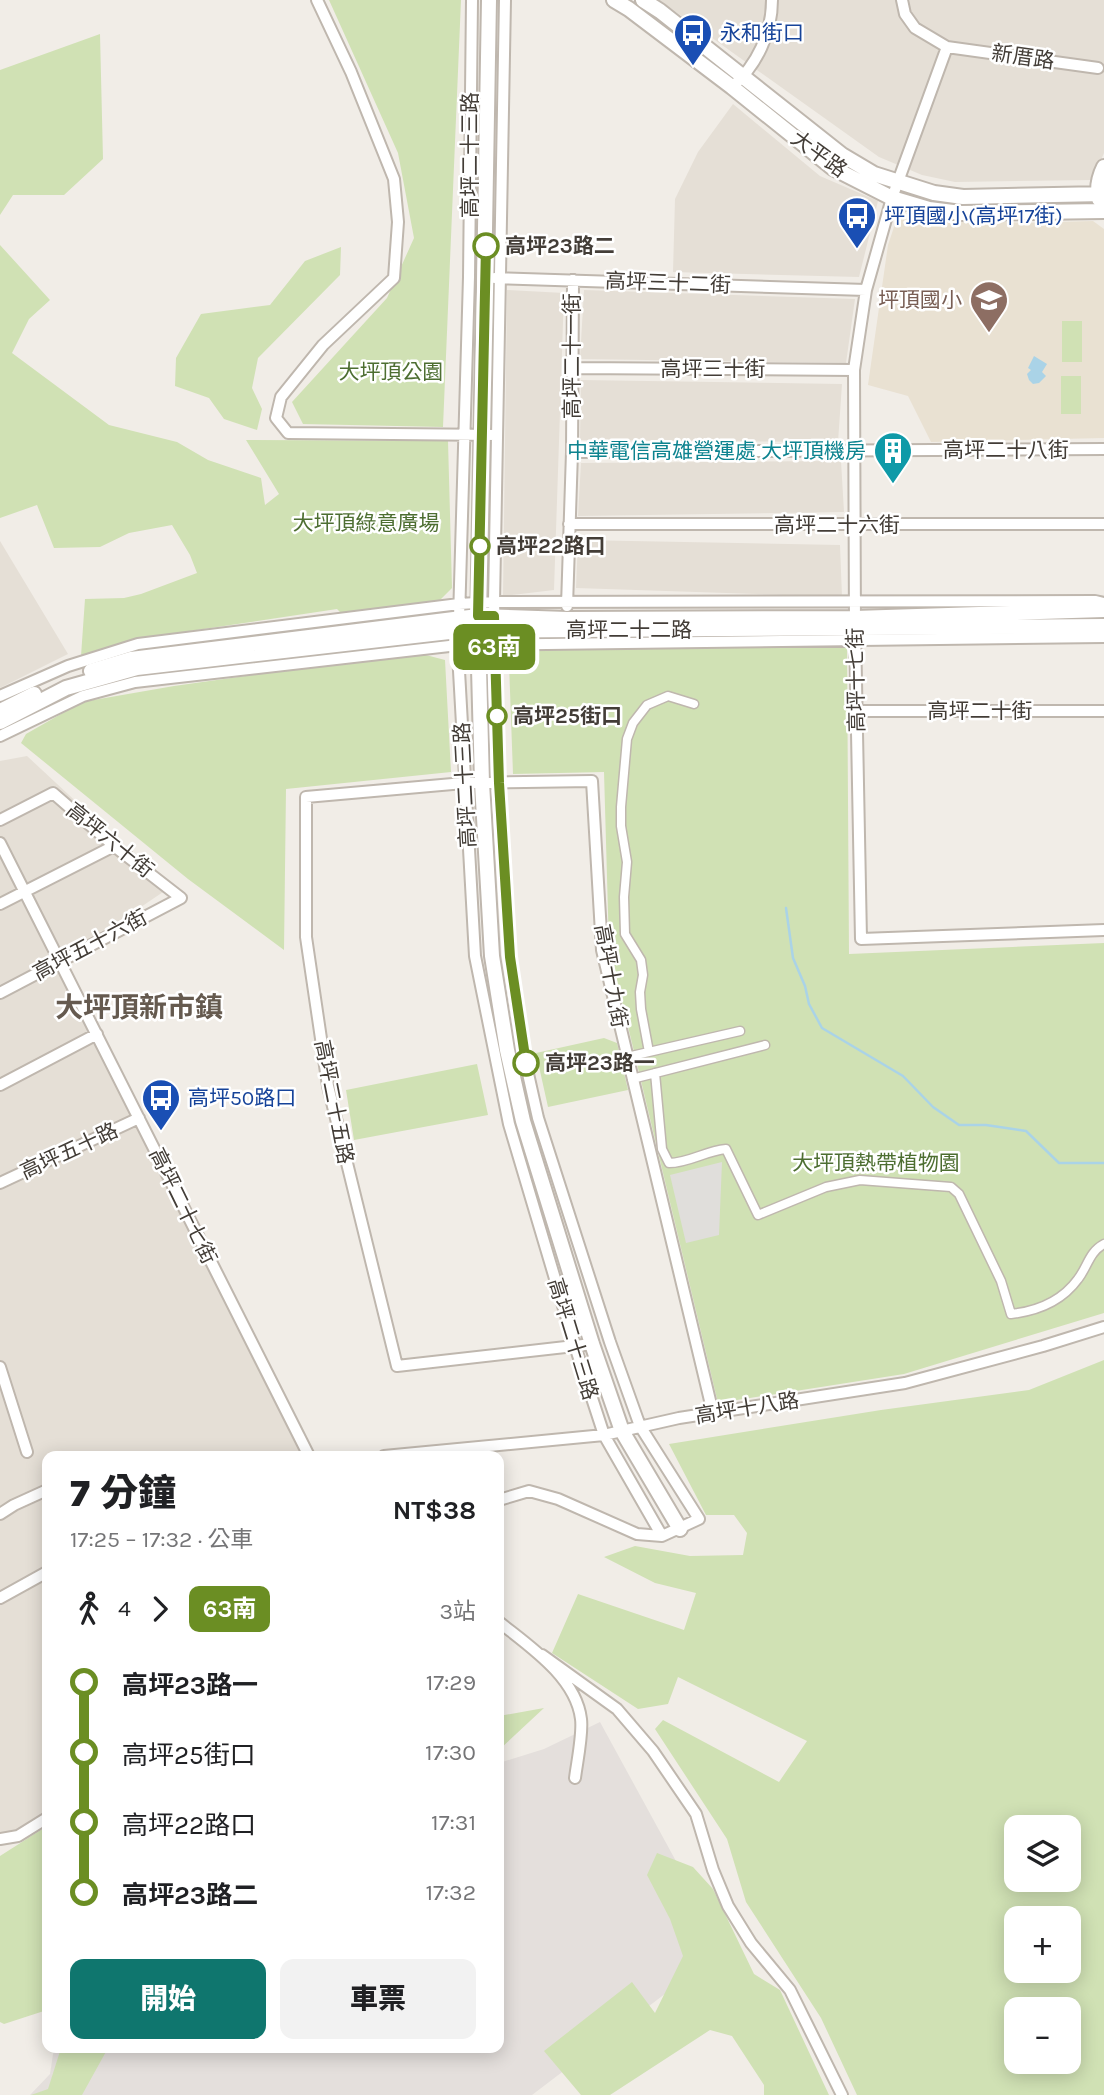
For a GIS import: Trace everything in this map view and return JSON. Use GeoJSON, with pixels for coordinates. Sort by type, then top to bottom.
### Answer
{"type":"FeatureCollection","features":[{"type":"Feature","properties":{"kind":"street"},"geometry":{"type":"LineString","coordinates":[[317,0],[351,72],[394,179],[398,222],[394,278],[323,345],[281,397],[276,418],[288,433],[490,435]]}},
{"type":"Feature","properties":{"kind":"street","name":"高坪二十三路"},"geometry":{"type":"LineString","coordinates":[[472,0],[470,277],[458,624],[474,956],[509,1124],[604,1435],[663,1536]]}},
{"type":"Feature","properties":{"kind":"street","name":"高坪二十三路"},"geometry":{"type":"LineString","coordinates":[[489,0],[492,278],[490,435],[494,623],[499,783],[510,957],[522,1046],[538,1118],[610,1342],[640,1426],[699,1519],[680,1529],[622,1431],[592,1344],[523,1121],[508,1050],[492,956],[482,783],[478,623],[490,435]]}},
{"type":"Feature","properties":{"kind":"street","name":"高坪二十三路"},"geometry":{"type":"LineString","coordinates":[[492,278],[505,0]]}},
{"type":"Feature","properties":{"kind":"street","name":"大平路"},"geometry":{"type":"LineString","coordinates":[[614,0],[732,87],[833,168],[892,198],[929,209],[961,213],[1102,211]]}},
{"type":"Feature","properties":{"kind":"street","name":"大平路"},"geometry":{"type":"LineString","coordinates":[[643,0],[842,155],[874,174],[934,193],[963,197],[1101,193]]}},
{"type":"Feature","properties":{"kind":"street"},"geometry":{"type":"LineString","coordinates":[[732,87],[743,77],[762,47],[772,16],[772,0]]}},
{"type":"Feature","properties":{"kind":"street","name":"新厝路"},"geometry":{"type":"LineString","coordinates":[[902,0],[905,13],[915,28],[947,47],[1098,68]]}},
{"type":"Feature","properties":{"kind":"street"},"geometry":{"type":"LineString","coordinates":[[898,183],[947,47]]}},
{"type":"Feature","properties":{"kind":"street"},"geometry":{"type":"LineString","coordinates":[[1102,211],[1101,174],[1104,167]]}},
{"type":"Feature","properties":{"kind":"street","name":"高坪十七街"},"geometry":{"type":"LineString","coordinates":[[898,183],[866,290],[854,370],[856,711],[861,939],[1104,930]]}},
{"type":"Feature","properties":{"kind":"street","name":"高坪三十二街"},"geometry":{"type":"LineString","coordinates":[[470,277],[866,290]]}},
{"type":"Feature","properties":{"kind":"street","name":"高坪二十一街"},"geometry":{"type":"LineString","coordinates":[[567,631],[573,280]]}},
{"type":"Feature","properties":{"kind":"street","name":"高坪三十街"},"geometry":{"type":"LineString","coordinates":[[572,369],[854,370]]}},
{"type":"Feature","properties":{"kind":"street","name":"高坪二十八街"},"geometry":{"type":"LineString","coordinates":[[572,452],[1104,449]]}},
{"type":"Feature","properties":{"kind":"street","name":"高坪二十六街"},"geometry":{"type":"LineString","coordinates":[[569,524],[1104,524]]}},
{"type":"Feature","properties":{"kind":"street","name":"高坪二十二路"},"geometry":{"type":"LineString","coordinates":[[494,623],[567,602],[1104,603]]}},
{"type":"Feature","properties":{"kind":"street","name":"高坪二十二路"},"geometry":{"type":"LineString","coordinates":[[855,629],[1104,610]]}},
{"type":"Feature","properties":{"kind":"street","name":"高坪二十二路"},"geometry":{"type":"LineString","coordinates":[[0,696],[68,666],[138,644],[478,623],[567,631],[1104,626]]}},
{"type":"Feature","properties":{"kind":"street","name":"高坪二十二路"},"geometry":{"type":"LineString","coordinates":[[0,711],[67,678],[131,659],[458,624],[494,623],[567,631],[855,629],[1104,637]]}},
{"type":"Feature","properties":{"kind":"street","name":"高坪二十二路"},"geometry":{"type":"LineString","coordinates":[[0,722],[66,688],[137,668],[458,624]]}},
{"type":"Feature","properties":{"kind":"street","name":"高坪二十二路"},"geometry":{"type":"LineString","coordinates":[[0,736],[82,696],[135,682],[458,624]]}},
{"type":"Feature","properties":{"kind":"street"},"geometry":{"type":"LineString","coordinates":[[649,1052],[641,1009],[641,960],[625,934],[624,925],[627,862],[621,825],[627,739],[632,723],[647,705],[668,696],[694,704]]}},
{"type":"Feature","properties":{"kind":"street","name":"高坪二十街"},"geometry":{"type":"LineString","coordinates":[[856,711],[1104,711]]}},
{"type":"Feature","properties":{"kind":"street","name":"高坪十九街"},"geometry":{"type":"LineString","coordinates":[[464,783],[592,781],[602,950],[713,1413]]}},
{"type":"Feature","properties":{"kind":"street","name":"高坪二十五路"},"geometry":{"type":"LineString","coordinates":[[464,783],[306,797],[306,937],[328,1086],[397,1366],[592,1344]]}},
{"type":"Feature","properties":{"kind":"street","name":"高坪六十街"},"geometry":{"type":"LineString","coordinates":[[0,820],[52,793],[181,898]]}},
{"type":"Feature","properties":{"kind":"street","name":"高坪二十七街"},"geometry":{"type":"LineString","coordinates":[[0,843],[306,1451]]}},
{"type":"Feature","properties":{"kind":"street"},"geometry":{"type":"LineString","coordinates":[[0,904],[114,846]]}},
{"type":"Feature","properties":{"kind":"street","name":"高坪五十六街"},"geometry":{"type":"LineString","coordinates":[[0,993],[181,898]]}},
{"type":"Feature","properties":{"kind":"street"},"geometry":{"type":"LineString","coordinates":[[627,1057],[740,1031]]}},
{"type":"Feature","properties":{"kind":"street"},"geometry":{"type":"LineString","coordinates":[[0,1085],[97,1034]]}},
{"type":"Feature","properties":{"kind":"street"},"geometry":{"type":"LineString","coordinates":[[632,1079],[765,1045]]}},
{"type":"Feature","properties":{"kind":"street"},"geometry":{"type":"LineString","coordinates":[[655,1073],[663,1149],[668,1163],[684,1163],[711,1151],[726,1149],[758,1214],[826,1187],[860,1180],[951,1187],[959,1194],[1002,1281],[1011,1314],[1038,1309],[1058,1299],[1078,1279],[1091,1254],[1104,1244]]}},
{"type":"Feature","properties":{"kind":"street","name":"高坪五十路"},"geometry":{"type":"LineString","coordinates":[[0,1183],[139,1118]]}},
{"type":"Feature","properties":{"kind":"street","name":"高坪十八路"},"geometry":{"type":"LineString","coordinates":[[436,1451],[604,1435],[713,1413],[905,1383],[1104,1327]]}},
{"type":"Feature","properties":{"kind":"street"},"geometry":{"type":"LineString","coordinates":[[0,1367],[27,1452]]}},
{"type":"Feature","properties":{"kind":"street"},"geometry":{"type":"LineString","coordinates":[[504,1498],[529,1491],[558,1499],[637,1534],[663,1536],[680,1529]]}},
{"type":"Feature","properties":{"kind":"street"},"geometry":{"type":"LineString","coordinates":[[0,1514],[42,1492]]}},
{"type":"Feature","properties":{"kind":"street"},"geometry":{"type":"LineString","coordinates":[[0,1598],[42,1575]]}},
{"type":"Feature","properties":{"kind":"street"},"geometry":{"type":"LineString","coordinates":[[504,1626],[617,1709],[653,1751],[696,1814],[713,1870],[728,1906],[751,1943],[790,1990],[842,2095]]}},
{"type":"Feature","properties":{"kind":"street"},"geometry":{"type":"LineString","coordinates":[[542,1655],[574,1695],[582,1720],[575,1778]]}},
{"type":"Feature","properties":{"kind":"street"},"geometry":{"type":"LineString","coordinates":[[0,1839],[18,1836],[42,1821]]}},
{"type":"Feature","properties":{"kind":"shaded area"},"geometry":{"type":"Polygon","coordinates":[[[659,0],[1104,0],[1104,153],[1092,180],[955,182],[922,175],[879,157],[659,0]]]}},
{"type":"Feature","properties":{"kind":"shaded area"},"geometry":{"type":"Polygon","coordinates":[[[733,104],[820,176],[878,201],[859,277],[673,272],[675,199],[698,152],[733,104]]]}},
{"type":"Feature","properties":{"kind":"shaded area","name":"坪頂國小"},"geometry":{"type":"Polygon","coordinates":[[[899,212],[1022,223],[1093,221],[1104,229],[1104,438],[931,442],[908,396],[868,385],[888,245],[899,212]]]}},
{"type":"Feature","properties":{"kind":"shaded area"},"geometry":{"type":"Polygon","coordinates":[[[507,290],[564,293],[554,590],[503,596],[507,290]]]}},
{"type":"Feature","properties":{"kind":"shaded area"},"geometry":{"type":"Polygon","coordinates":[[[584,290],[855,299],[846,363],[580,359],[584,290]]]}},
{"type":"Feature","properties":{"kind":"shaded area"},"geometry":{"type":"Polygon","coordinates":[[[581,380],[842,384],[838,442],[580,440],[581,380]]]}},
{"type":"Feature","properties":{"kind":"shaded area"},"geometry":{"type":"Polygon","coordinates":[[[841,461],[844,512],[578,516],[581,463],[841,461]]]}},
{"type":"Feature","properties":{"kind":"shaded area"},"geometry":{"type":"Polygon","coordinates":[[[578,540],[840,545],[842,597],[576,588],[578,540]]]}},
{"type":"Feature","properties":{"kind":"shaded area"},"geometry":{"type":"Polygon","coordinates":[[[0,541],[68,654],[0,688],[0,541]]]}},
{"type":"Feature","properties":{"kind":"shaded area"},"geometry":{"type":"Polygon","coordinates":[[[27,756],[169,888],[61,961],[302,1451],[42,1451],[42,1819],[18,1836],[0,1839],[0,761],[27,756]]]}},
{"type":"Feature","properties":{"kind":"shaded area"},"geometry":{"type":"Polygon","coordinates":[[[722,1162],[719,1235],[686,1243],[670,1175],[722,1162]]]}},
{"type":"Feature","properties":{"kind":"shaded area"},"geometry":{"type":"Polygon","coordinates":[[[600,1722],[724,1949],[532,2095],[30,2095],[50,2074],[53,2053],[504,2053],[504,1761],[544,1749],[600,1722]]]}},
{"type":"Feature","properties":{"kind":"green space","name":"大坪頂公園"},"geometry":{"type":"Polygon","coordinates":[[[329,0],[461,0],[443,427],[303,424],[292,402],[387,298],[414,238],[398,153],[329,0]]]}},
{"type":"Feature","properties":{"kind":"green space"},"geometry":{"type":"Polygon","coordinates":[[[100,34],[103,159],[64,195],[13,195],[0,215],[0,70],[100,34]]]}},
{"type":"Feature","properties":{"kind":"green space","name":"大坪頂綠意廣場"},"geometry":{"type":"Polygon","coordinates":[[[0,245],[50,300],[29,319],[12,353],[109,425],[177,442],[208,460],[261,478],[265,505],[279,494],[246,440],[448,441],[452,588],[440,600],[342,614],[337,609],[150,637],[81,656],[85,599],[124,598],[197,573],[190,555],[172,525],[129,533],[100,547],[54,548],[37,505],[0,518],[0,245]]]}},
{"type":"Feature","properties":{"kind":"green space"},"geometry":{"type":"Polygon","coordinates":[[[341,247],[340,275],[258,358],[252,388],[262,409],[257,430],[224,419],[209,398],[175,386],[176,358],[201,314],[270,305],[305,261],[341,247]]]}},
{"type":"Feature","properties":{"kind":"green space"},"geometry":{"type":"Polygon","coordinates":[[[1062,321],[1082,321],[1082,362],[1062,362],[1062,321]]]}},
{"type":"Feature","properties":{"kind":"green space"},"geometry":{"type":"Polygon","coordinates":[[[1061,376],[1081,376],[1081,414],[1061,414],[1061,376]]]}},
{"type":"Feature","properties":{"kind":"green space","name":"大坪頂熱帶植物園"},"geometry":{"type":"Polygon","coordinates":[[[847,647],[849,954],[1104,943],[1104,1313],[904,1374],[718,1403],[609,947],[604,772],[513,774],[509,663],[520,649],[847,647]]]}},
{"type":"Feature","properties":{"kind":"green space"},"geometry":{"type":"Polygon","coordinates":[[[422,654],[445,660],[451,772],[286,789],[284,950],[188,879],[21,743],[26,734],[82,702],[174,686],[422,654]]]}},
{"type":"Feature","properties":{"kind":"green space"},"geometry":{"type":"Polygon","coordinates":[[[604,1038],[617,1043],[628,1090],[548,1107],[536,1053],[604,1038]]]}},
{"type":"Feature","properties":{"kind":"green space"},"geometry":{"type":"Polygon","coordinates":[[[477,1064],[488,1115],[354,1140],[346,1090],[477,1064]]]}},
{"type":"Feature","properties":{"kind":"green space"},"geometry":{"type":"Polygon","coordinates":[[[1104,1360],[1104,2095],[857,2095],[821,2018],[746,1902],[727,1839],[655,1729],[663,1720],[779,1782],[807,1741],[678,1677],[668,1704],[638,1709],[552,1653],[578,1594],[684,1630],[696,1593],[655,1583],[604,1557],[635,1546],[690,1556],[743,1555],[747,1533],[734,1515],[706,1515],[669,1444],[881,1410],[1029,1390],[1104,1360]]]}},
{"type":"Feature","properties":{"kind":"green space"},"geometry":{"type":"Polygon","coordinates":[[[544,1708],[504,1745],[504,1715],[544,1708]]]}},
{"type":"Feature","properties":{"kind":"green space"},"geometry":{"type":"Polygon","coordinates":[[[42,1829],[42,2012],[4,2024],[0,2022],[0,1856],[42,1829]]]}},
{"type":"Feature","properties":{"kind":"green space"},"geometry":{"type":"Polygon","coordinates":[[[657,1853],[693,1867],[713,1889],[754,1974],[780,1990],[829,2095],[764,2095],[764,2085],[732,2036],[710,2030],[610,2095],[581,2095],[544,2051],[632,1982],[655,2013],[683,1956],[670,1919],[647,1875],[657,1853]]]}},
{"type":"Feature","properties":{"kind":"green space"},"geometry":{"type":"Polygon","coordinates":[[[59,2053],[105,2053],[82,2095],[31,2095],[48,2089],[59,2053]]]}},
{"type":"Feature","properties":{"kind":"water"},"geometry":{"type":"Polygon","coordinates":[[[1034,356],[1047,364],[1042,372],[1046,376],[1039,383],[1033,384],[1027,374],[1031,370],[1028,368],[1034,356]]]}},
{"type":"Feature","properties":{"kind":"waterway"},"geometry":{"type":"LineString","coordinates":[[786,908],[793,958],[805,986],[809,1004],[822,1028],[903,1076],[933,1107],[959,1125],[986,1125],[1026,1131],[1059,1163],[1104,1163]]}},
{"type":"Feature","properties":{"kind":"bus line","name":"63南"},"geometry":{"type":"LineString","coordinates":[[486,246],[478,616],[494,616],[499,783],[510,957],[526,1063]]}},
{"type":"Feature","properties":{"kind":"place","name":"永和街口"},"geometry":{"type":"Point","coordinates":[693,67]}},
{"type":"Feature","properties":{"kind":"place","name":"高坪23路二"},"geometry":{"type":"Point","coordinates":[486,246]}},
{"type":"Feature","properties":{"kind":"place","name":"坪頂國小(高坪17街)"},"geometry":{"type":"Point","coordinates":[857,250]}},
{"type":"Feature","properties":{"kind":"place","name":"坪頂國小"},"geometry":{"type":"Point","coordinates":[989,334]}},
{"type":"Feature","properties":{"kind":"place","name":"中華電信高雄營運處 大坪頂機房"},"geometry":{"type":"Point","coordinates":[893,485]}},
{"type":"Feature","properties":{"kind":"place","name":"高坪22路口"},"geometry":{"type":"Point","coordinates":[480,546]}},
{"type":"Feature","properties":{"kind":"place","name":"高坪25街口"},"geometry":{"type":"Point","coordinates":[497,716]}},
{"type":"Feature","properties":{"kind":"place","name":"高坪23路一"},"geometry":{"type":"Point","coordinates":[526,1063]}},
{"type":"Feature","properties":{"kind":"place","name":"高坪50路口"},"geometry":{"type":"Point","coordinates":[161,1132]}},
{"type":"Feature","properties":{"kind":"district","name":"大坪頂新市鎮"},"geometry":{"type":"Point","coordinates":[139,1007]}}]}
